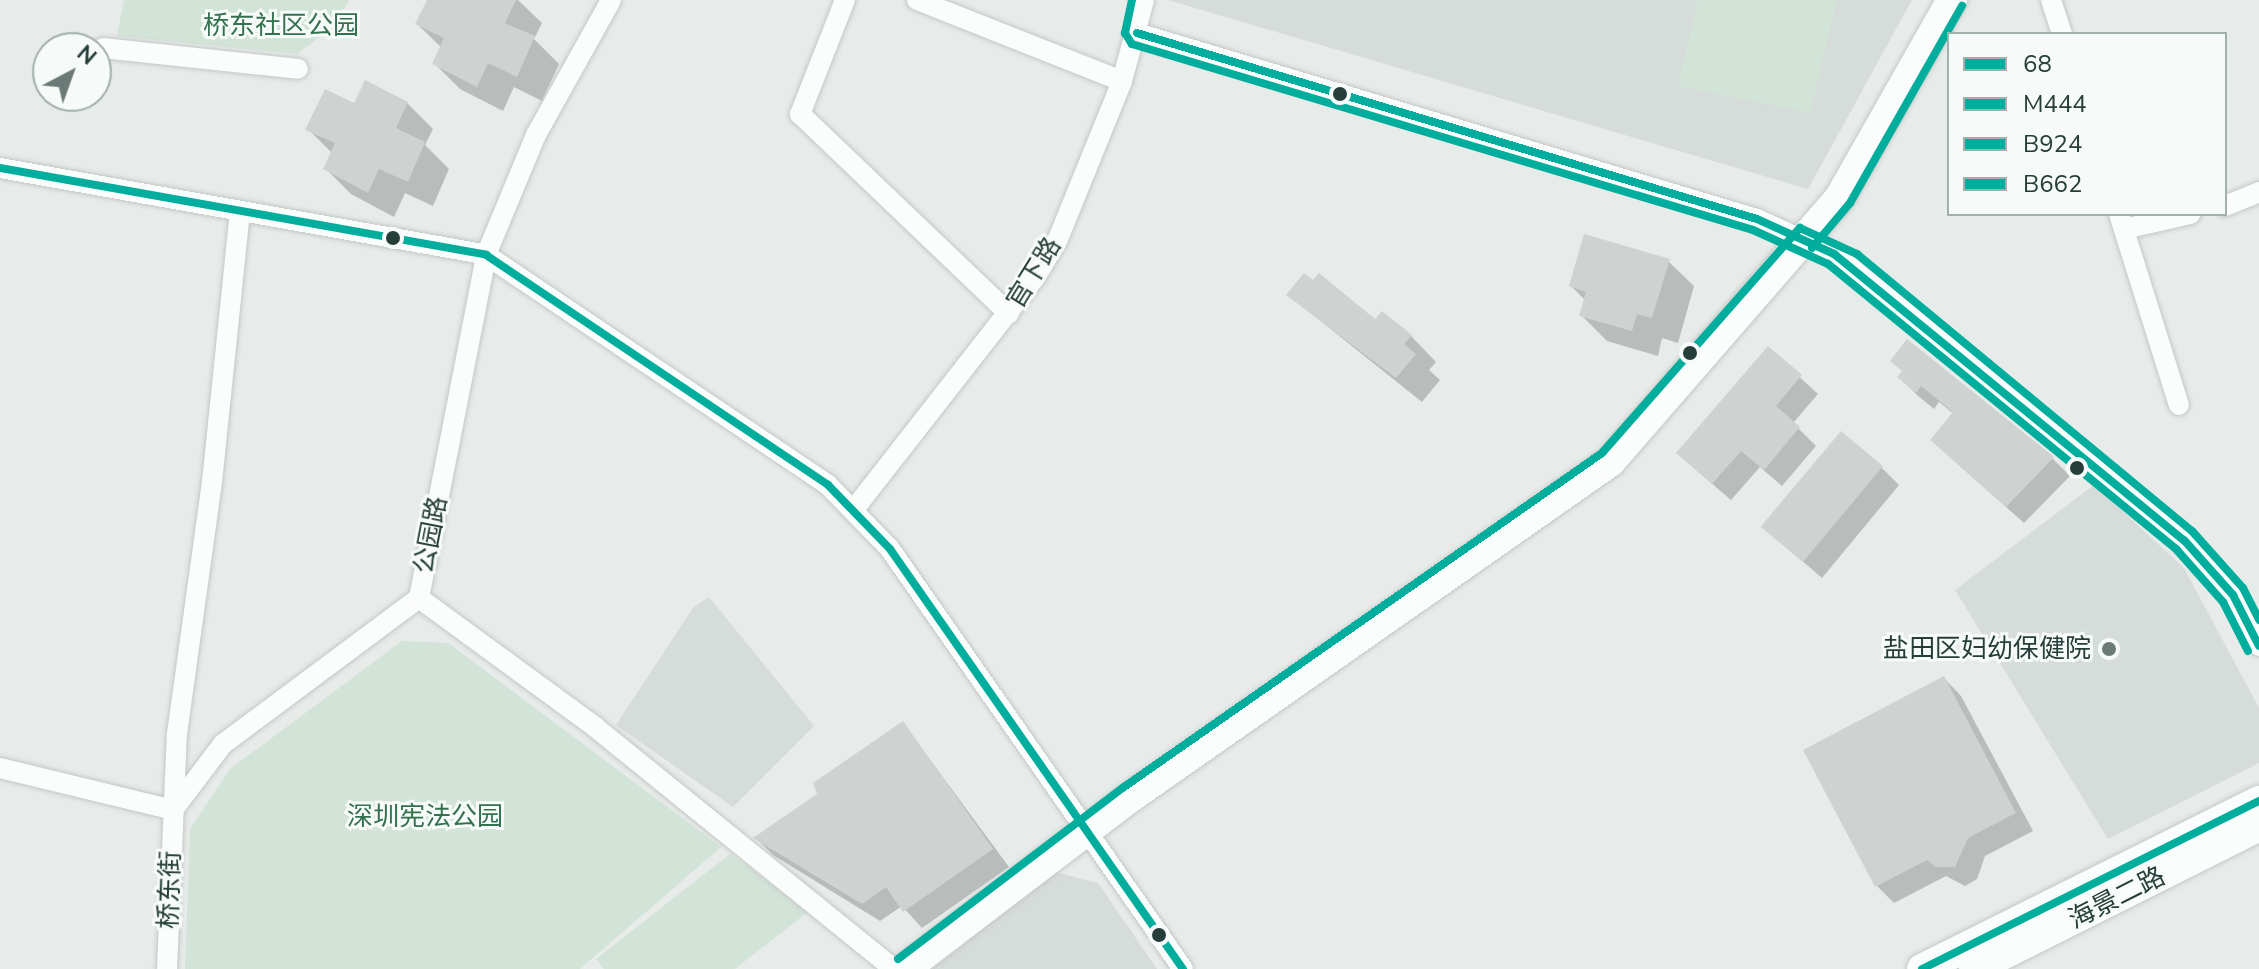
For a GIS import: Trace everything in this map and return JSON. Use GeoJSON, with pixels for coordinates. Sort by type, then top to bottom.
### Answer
{"type":"FeatureCollection","features":[{"type":"Feature","properties":{"kind":"street","name":"公园路"},"geometry":{"type":"LineString","coordinates":[[173,810],[223,744],[419,598],[486,255],[536,135],[611,0]]}},
{"type":"Feature","properties":{"kind":"street"},"geometry":{"type":"LineString","coordinates":[[845,0],[800,114],[1009,314]]}},
{"type":"Feature","properties":{"kind":"street"},"geometry":{"type":"LineString","coordinates":[[917,0],[1122,81]]}},
{"type":"Feature","properties":{"kind":"street","name":"官下路"},"geometry":{"type":"LineString","coordinates":[[855,508],[1009,314],[1058,239],[1122,81],[1144,0]]}},
{"type":"Feature","properties":{"kind":"street"},"geometry":{"type":"LineString","coordinates":[[905,969],[1087,831],[1610,462],[1840,197],[1952,0]]}},
{"type":"Feature","properties":{"kind":"street"},"geometry":{"type":"LineString","coordinates":[[2051,0],[2061,32]]}},
{"type":"Feature","properties":{"kind":"street"},"geometry":{"type":"LineString","coordinates":[[1137,33],[1757,219],[1849,263],[2184,540],[2233,595],[2259,646]]}},
{"type":"Feature","properties":{"kind":"street"},"geometry":{"type":"LineString","coordinates":[[112,49],[298,69]]}},
{"type":"Feature","properties":{"kind":"street"},"geometry":{"type":"LineString","coordinates":[[0,168],[486,255],[828,485],[855,508],[890,549],[1183,969]]}},
{"type":"Feature","properties":{"kind":"street"},"geometry":{"type":"LineString","coordinates":[[2227,205],[2259,192]]}},
{"type":"Feature","properties":{"kind":"street","name":"桥东街"},"geometry":{"type":"LineString","coordinates":[[167,969],[173,810],[240,211]]}},
{"type":"Feature","properties":{"kind":"street"},"geometry":{"type":"LineString","coordinates":[[2173,216],[2121,222],[2179,405]]}},
{"type":"Feature","properties":{"kind":"street"},"geometry":{"type":"LineString","coordinates":[[419,598],[595,727],[894,969]]}},
{"type":"Feature","properties":{"kind":"street"},"geometry":{"type":"LineString","coordinates":[[0,768],[173,810]]}},
{"type":"Feature","properties":{"kind":"street","name":"海景二路"},"geometry":{"type":"LineString","coordinates":[[1922,969],[2259,801]]}},
{"type":"Feature","properties":{"kind":"street","name":"海景二路"},"geometry":{"type":"LineString","coordinates":[[1974,969],[2259,826]]}},
{"type":"Feature","properties":{"kind":"shaded area"},"geometry":{"type":"Polygon","coordinates":[[[1168,0],[1912,0],[1808,189],[1168,0]]]}},
{"type":"Feature","properties":{"kind":"shaded area","name":"盐田区妇幼保健院"},"geometry":{"type":"Polygon","coordinates":[[[2094,485],[2184,568],[2259,708],[2259,763],[2108,839],[1955,590],[2094,485]]]}},
{"type":"Feature","properties":{"kind":"shaded area"},"geometry":{"type":"Polygon","coordinates":[[[709,597],[814,726],[733,807],[616,725],[693,608],[709,597]]]}},
{"type":"Feature","properties":{"kind":"shaded area"},"geometry":{"type":"Polygon","coordinates":[[[1055,872],[1098,883],[1157,969],[932,969],[1055,872]]]}},
{"type":"Feature","properties":{"kind":"green space","name":"桥东社区公园"},"geometry":{"type":"Polygon","coordinates":[[[124,0],[349,0],[335,25],[297,54],[117,36],[124,0]]]}},
{"type":"Feature","properties":{"kind":"green space"},"geometry":{"type":"Polygon","coordinates":[[[1698,0],[1837,0],[1810,113],[1678,86],[1698,0]]]}},
{"type":"Feature","properties":{"kind":"green space","name":"深圳宪法公园"},"geometry":{"type":"Polygon","coordinates":[[[402,641],[448,643],[721,847],[580,969],[185,969],[190,829],[230,769],[402,641]]]}},
{"type":"Feature","properties":{"kind":"green space"},"geometry":{"type":"Polygon","coordinates":[[[730,854],[809,911],[735,969],[604,969],[596,959],[730,854]]]}},
{"type":"Feature","properties":{"kind":"building"},"geometry":{"type":"Polygon","coordinates":[[[427,0],[516,0],[505,23],[535,36],[517,77],[488,63],[477,87],[432,64],[444,38],[415,24],[427,0]]]}},
{"type":"Feature","properties":{"kind":"building"},"geometry":{"type":"Polygon","coordinates":[[[365,80],[408,102],[396,128],[425,142],[408,182],[379,169],[368,193],[323,169],[335,143],[305,130],[325,89],[354,103],[365,80]]]}},
{"type":"Feature","properties":{"kind":"building"},"geometry":{"type":"Polygon","coordinates":[[[1584,234],[1670,259],[1652,318],[1637,314],[1632,331],[1579,316],[1586,292],[1569,286],[1584,234]]]}},
{"type":"Feature","properties":{"kind":"building"},"geometry":{"type":"Polygon","coordinates":[[[1304,273],[1313,280],[1319,273],[1375,319],[1382,311],[1412,335],[1404,344],[1416,354],[1396,378],[1286,295],[1304,273]]]}},
{"type":"Feature","properties":{"kind":"building"},"geometry":{"type":"Polygon","coordinates":[[[1907,339],[2054,457],[2006,507],[1930,440],[1953,412],[1921,386],[1916,393],[1897,377],[1902,371],[1890,361],[1907,339]]]}},
{"type":"Feature","properties":{"kind":"building"},"geometry":{"type":"Polygon","coordinates":[[[1768,346],[1802,375],[1776,406],[1800,427],[1764,470],[1741,451],[1712,484],[1676,453],[1768,346]]]}},
{"type":"Feature","properties":{"kind":"building"},"geometry":{"type":"Polygon","coordinates":[[[1841,431],[1883,466],[1803,562],[1761,527],[1841,431]]]}},
{"type":"Feature","properties":{"kind":"building"},"geometry":{"type":"Polygon","coordinates":[[[1944,676],[2016,813],[1968,838],[1955,867],[1936,867],[1927,860],[1875,887],[1803,750],[1944,676]]]}},
{"type":"Feature","properties":{"kind":"building"},"geometry":{"type":"Polygon","coordinates":[[[903,721],[993,849],[903,912],[886,887],[862,904],[753,838],[817,794],[813,783],[903,721]]]}},
{"type":"Feature","properties":{"kind":"transit line","name":"B924"},"geometry":{"type":"LineString","coordinates":[[1132,0],[1125,33],[1132,44],[1753,230],[1828,264],[2176,549],[2223,602],[2248,651]]}},
{"type":"Feature","properties":{"kind":"transit line","name":"B924"},"geometry":{"type":"LineString","coordinates":[[1947,32],[1962,6]]}},
{"type":"Feature","properties":{"kind":"transit line","name":"B924"},"geometry":{"type":"LineString","coordinates":[[1812,248],[1850,203],[1947,32]]}},
{"type":"Feature","properties":{"kind":"transit line","name":"M444"},"geometry":{"type":"LineString","coordinates":[[1137,33],[1757,219],[1834,254],[2184,540],[2233,595],[2259,646]]}},
{"type":"Feature","properties":{"kind":"transit line","name":"68"},"geometry":{"type":"LineString","coordinates":[[0,168],[486,255],[828,485],[890,549],[1183,969]]}},
{"type":"Feature","properties":{"kind":"transit line","name":"B662"},"geometry":{"type":"LineString","coordinates":[[898,959],[1124,787],[1602,453],[1800,228],[1857,254],[2192,531],[2243,588],[2259,620]]}},
{"type":"Feature","properties":{"kind":"transit line","name":"68"},"geometry":{"type":"LineString","coordinates":[[1922,969],[2259,801]]}},
{"type":"Feature","properties":{"kind":"place","name":"盐田区妇幼保健院"},"geometry":{"type":"Point","coordinates":[2109,649]}}]}
